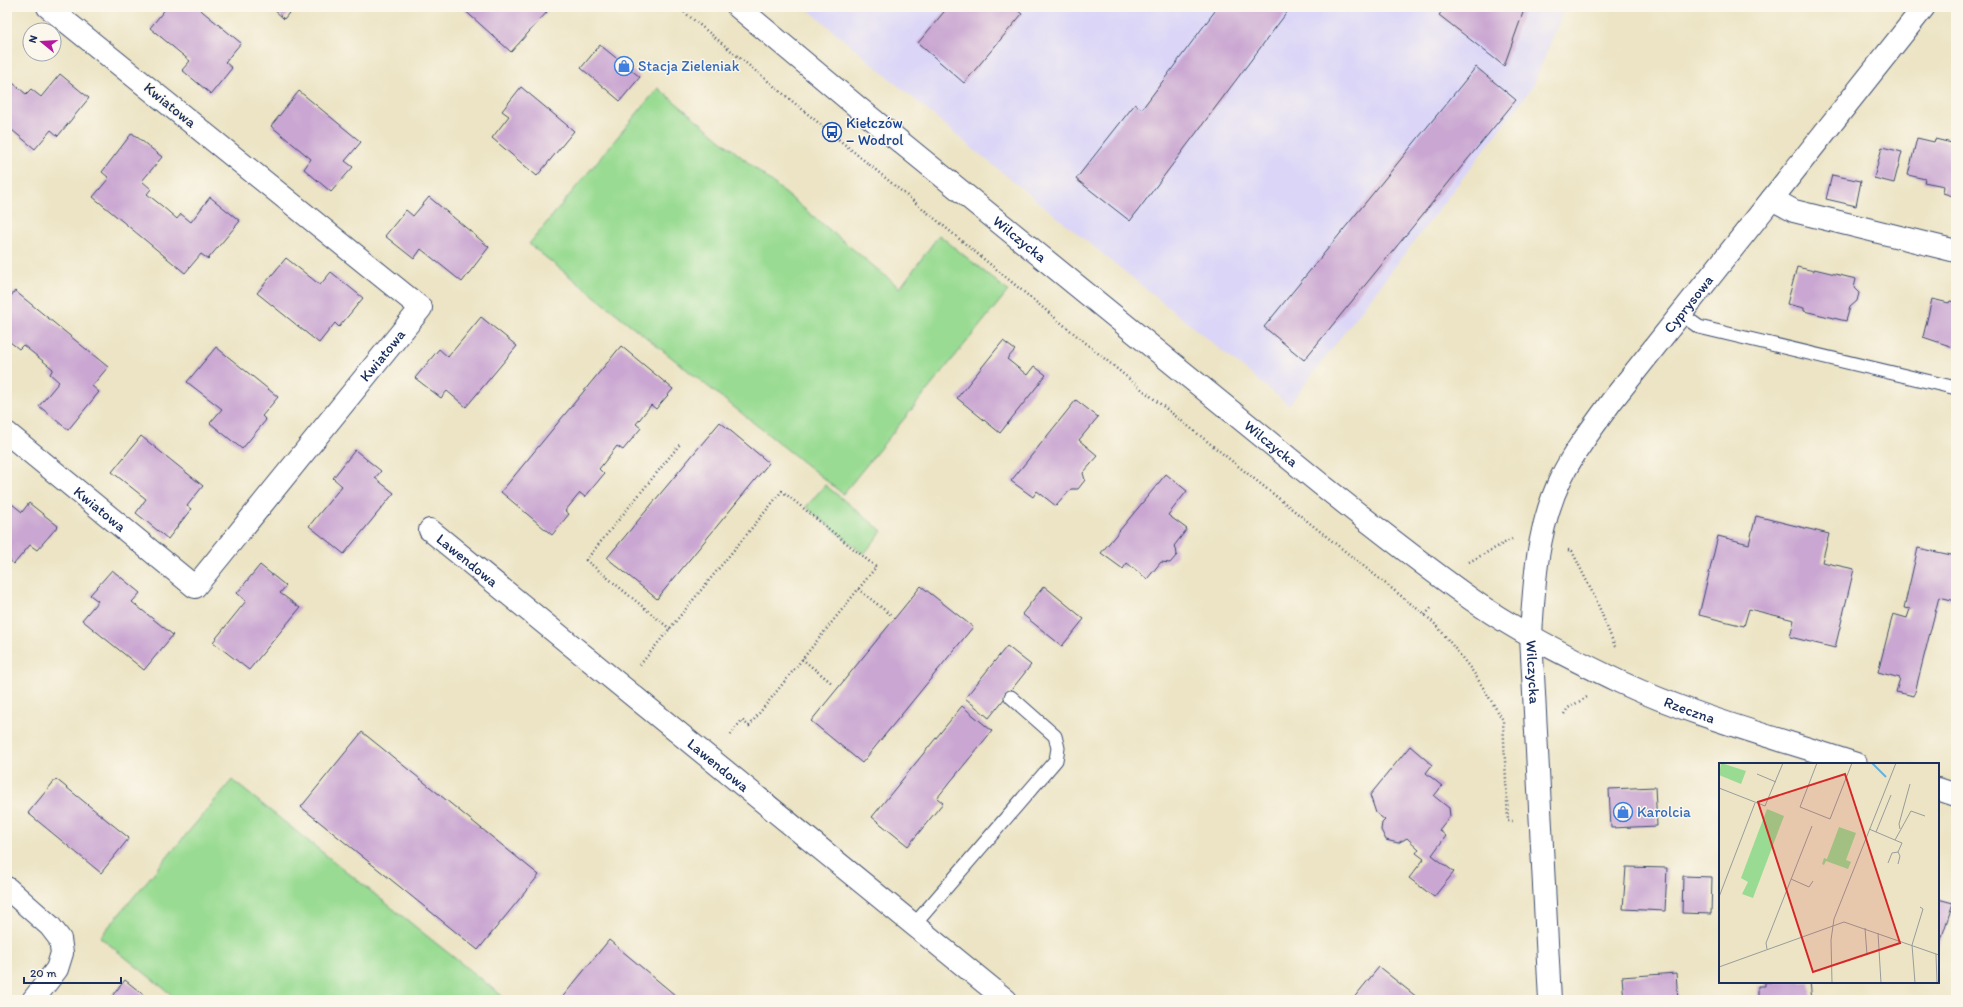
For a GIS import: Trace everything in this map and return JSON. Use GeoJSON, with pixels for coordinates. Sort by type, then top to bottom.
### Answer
{"type":"FeatureCollection","features":[{"type":"Feature","properties":{"kind":"street","name":"Kwiatowa"},"geometry":{"type":"LineString","coordinates":[[7,433],[195,587],[421,308],[48,7]]}},
{"type":"Feature","properties":{"kind":"street","name":"Wilczycka"},"geometry":{"type":"LineString","coordinates":[[738,7],[855,105],[1329,491],[1450,584],[1480,605],[1531,636],[1542,821],[1550,1000]]}},
{"type":"Feature","properties":{"kind":"street","name":"Cyprysowa"},"geometry":{"type":"LineString","coordinates":[[1531,636],[1534,576],[1540,541],[1547,514],[1569,462],[1612,402],[1924,7]]}},
{"type":"Feature","properties":{"kind":"street"},"geometry":{"type":"LineString","coordinates":[[1772,199],[1794,210],[1956,250]]}},
{"type":"Feature","properties":{"kind":"street","name":"Lawendowa"},"geometry":{"type":"LineString","coordinates":[[430,530],[1006,1000]]}},
{"type":"Feature","properties":{"kind":"street","name":"Rzeczna"},"geometry":{"type":"LineString","coordinates":[[1531,636],[1620,682],[1689,710],[1853,763]]}},
{"type":"Feature","properties":{"kind":"street"},"geometry":{"type":"LineString","coordinates":[[1939,789],[1956,795]]}},
{"type":"Feature","properties":{"kind":"street"},"geometry":{"type":"LineString","coordinates":[[7,888],[50,926],[60,939],[62,953],[57,969],[33,1000]]}},
{"type":"Feature","properties":{"kind":"lane"},"geometry":{"type":"LineString","coordinates":[[1682,315],[1699,327],[1956,388]]}},
{"type":"Feature","properties":{"kind":"lane"},"geometry":{"type":"LineString","coordinates":[[914,925],[1056,760],[1058,748],[1055,736],[1011,697]]}},
{"type":"Feature","properties":{"kind":"path"},"geometry":{"type":"LineString","coordinates":[[678,7],[1138,387],[1430,619],[1474,673],[1503,720],[1508,821],[1542,821]]}},
{"type":"Feature","properties":{"kind":"path"},"geometry":{"type":"LineString","coordinates":[[670,629],[586,560],[682,443]]}},
{"type":"Feature","properties":{"kind":"path"},"geometry":{"type":"LineString","coordinates":[[623,687],[782,492],[876,567],[749,726],[742,720],[712,760]]}},
{"type":"Feature","properties":{"kind":"path"},"geometry":{"type":"LineString","coordinates":[[858,589],[891,615]]}},
{"type":"Feature","properties":{"kind":"path"},"geometry":{"type":"LineString","coordinates":[[802,659],[832,684]]}},
{"type":"Feature","properties":{"kind":"path"},"geometry":{"type":"LineString","coordinates":[[1561,718],[1568,708],[1591,695]]}},
{"type":"Feature","properties":{"kind":"shaded area"},"geometry":{"type":"Polygon","coordinates":[[[805,7],[1565,7],[1533,86],[1289,405],[972,148],[805,7]]]}},
{"type":"Feature","properties":{"kind":"green space"},"geometry":{"type":"Polygon","coordinates":[[[658,88],[900,288],[939,235],[1008,291],[843,494],[529,244],[658,88]]]}},
{"type":"Feature","properties":{"kind":"green space"},"geometry":{"type":"Polygon","coordinates":[[[825,485],[882,531],[864,554],[806,507],[825,485]]]}},
{"type":"Feature","properties":{"kind":"green space"},"geometry":{"type":"Polygon","coordinates":[[[232,780],[507,1000],[178,1000],[100,937],[232,780]]]}},
{"type":"Feature","properties":{"kind":"building"},"geometry":{"type":"Polygon","coordinates":[[[167,7],[197,7],[241,43],[225,62],[232,68],[211,94],[182,70],[190,61],[150,28],[167,7]]]}},
{"type":"Feature","properties":{"kind":"building"},"geometry":{"type":"Polygon","coordinates":[[[271,7],[294,7],[284,19],[271,7]]]}},
{"type":"Feature","properties":{"kind":"building"},"geometry":{"type":"Polygon","coordinates":[[[461,7],[542,7],[547,12],[511,52],[461,7]]]}},
{"type":"Feature","properties":{"kind":"building"},"geometry":{"type":"Polygon","coordinates":[[[948,7],[1013,7],[1022,14],[964,83],[918,43],[948,7]]]}},
{"type":"Feature","properties":{"kind":"building"},"geometry":{"type":"Polygon","coordinates":[[[1218,7],[1291,7],[1130,221],[1076,179],[1135,104],[1142,109],[1218,7]]]}},
{"type":"Feature","properties":{"kind":"building"},"geometry":{"type":"Polygon","coordinates":[[[1445,7],[1525,7],[1504,66],[1439,15],[1445,7]]]}},
{"type":"Feature","properties":{"kind":"building"},"geometry":{"type":"Polygon","coordinates":[[[600,45],[640,77],[620,101],[581,68],[600,45]]]}},
{"type":"Feature","properties":{"kind":"building"},"geometry":{"type":"Polygon","coordinates":[[[1476,67],[1516,100],[1304,360],[1264,327],[1476,67]]]}},
{"type":"Feature","properties":{"kind":"building"},"geometry":{"type":"Polygon","coordinates":[[[60,74],[89,98],[58,136],[51,130],[35,149],[7,126],[7,78],[26,94],[31,89],[41,97],[60,74]]]}},
{"type":"Feature","properties":{"kind":"building"},"geometry":{"type":"Polygon","coordinates":[[[521,87],[574,131],[537,176],[492,138],[509,116],[502,111],[521,87]]]}},
{"type":"Feature","properties":{"kind":"building"},"geometry":{"type":"Polygon","coordinates":[[[299,91],[361,142],[345,161],[353,167],[331,192],[304,169],[311,159],[271,126],[299,91]]]}},
{"type":"Feature","properties":{"kind":"building"},"geometry":{"type":"Polygon","coordinates":[[[132,133],[162,157],[142,181],[151,189],[147,194],[177,219],[181,214],[191,222],[210,197],[240,221],[208,259],[201,254],[185,273],[93,197],[109,178],[102,172],[132,133]]]}},
{"type":"Feature","properties":{"kind":"building"},"geometry":{"type":"Polygon","coordinates":[[[1917,138],[1934,142],[1935,139],[1956,144],[1956,197],[1943,193],[1944,186],[1924,182],[1925,179],[1908,175],[1917,138]]]}},
{"type":"Feature","properties":{"kind":"building"},"geometry":{"type":"Polygon","coordinates":[[[1882,147],[1902,152],[1894,183],[1874,178],[1882,147]]]}},
{"type":"Feature","properties":{"kind":"building"},"geometry":{"type":"Polygon","coordinates":[[[1832,175],[1861,181],[1856,206],[1826,199],[1832,175]]]}},
{"type":"Feature","properties":{"kind":"building"},"geometry":{"type":"Polygon","coordinates":[[[429,197],[489,247],[462,282],[421,249],[414,259],[385,236],[406,210],[413,216],[429,197]]]}},
{"type":"Feature","properties":{"kind":"building"},"geometry":{"type":"Polygon","coordinates":[[[286,258],[320,285],[331,272],[363,298],[339,327],[335,323],[319,343],[257,293],[286,258]]]}},
{"type":"Feature","properties":{"kind":"building"},"geometry":{"type":"Polygon","coordinates":[[[1797,267],[1814,271],[1814,269],[1856,279],[1854,288],[1859,293],[1857,301],[1850,307],[1846,321],[1804,311],[1804,308],[1787,304],[1797,267]]]}},
{"type":"Feature","properties":{"kind":"building"},"geometry":{"type":"Polygon","coordinates":[[[15,291],[108,367],[92,386],[99,392],[68,430],[39,406],[59,382],[50,374],[53,369],[23,345],[19,349],[10,342],[7,345],[7,301],[15,291]]]}},
{"type":"Feature","properties":{"kind":"building"},"geometry":{"type":"Polygon","coordinates":[[[1932,299],[1949,303],[1950,301],[1956,302],[1956,348],[1923,337],[1932,299]]]}},
{"type":"Feature","properties":{"kind":"building"},"geometry":{"type":"Polygon","coordinates":[[[481,317],[517,346],[466,407],[447,391],[441,398],[415,378],[439,349],[448,357],[481,317]]]}},
{"type":"Feature","properties":{"kind":"building"},"geometry":{"type":"Polygon","coordinates":[[[1003,341],[1015,350],[1007,359],[1027,375],[1034,366],[1046,375],[1000,433],[957,398],[1003,341]]]}},
{"type":"Feature","properties":{"kind":"building"},"geometry":{"type":"Polygon","coordinates":[[[621,346],[673,389],[656,409],[651,405],[636,424],[641,428],[623,450],[617,446],[599,469],[604,474],[585,497],[580,493],[565,511],[569,514],[552,535],[501,492],[621,346]]]}},
{"type":"Feature","properties":{"kind":"building"},"geometry":{"type":"Polygon","coordinates":[[[216,347],[278,397],[262,416],[266,420],[242,449],[210,423],[222,409],[187,382],[216,347]]]}},
{"type":"Feature","properties":{"kind":"building"},"geometry":{"type":"Polygon","coordinates":[[[1076,400],[1098,417],[1079,440],[1098,456],[1083,473],[1085,480],[1078,489],[1071,489],[1056,506],[1037,491],[1033,497],[1011,481],[1076,400]]]}},
{"type":"Feature","properties":{"kind":"building"},"geometry":{"type":"Polygon","coordinates":[[[720,422],[769,463],[657,599],[607,558],[720,422]]]}},
{"type":"Feature","properties":{"kind":"building"},"geometry":{"type":"Polygon","coordinates":[[[141,436],[203,486],[187,506],[191,509],[168,539],[136,513],[146,499],[112,472],[141,436]]]}},
{"type":"Feature","properties":{"kind":"building"},"geometry":{"type":"Polygon","coordinates":[[[355,450],[381,471],[375,478],[394,493],[344,554],[309,526],[342,486],[333,478],[355,450]]]}},
{"type":"Feature","properties":{"kind":"building"},"geometry":{"type":"Polygon","coordinates":[[[1166,474],[1187,491],[1168,515],[1187,529],[1174,546],[1176,548],[1177,555],[1170,563],[1161,562],[1147,579],[1127,563],[1123,569],[1101,553],[1166,474]]]}},
{"type":"Feature","properties":{"kind":"building"},"geometry":{"type":"Polygon","coordinates":[[[7,500],[22,512],[29,503],[58,526],[37,550],[30,545],[14,564],[7,558],[7,500]]]}},
{"type":"Feature","properties":{"kind":"building"},"geometry":{"type":"Polygon","coordinates":[[[1756,516],[1829,534],[1822,562],[1854,569],[1835,648],[1790,637],[1794,620],[1749,609],[1744,626],[1699,615],[1718,536],[1749,544],[1756,516]]]}},
{"type":"Feature","properties":{"kind":"building"},"geometry":{"type":"Polygon","coordinates":[[[1918,548],[1956,556],[1956,601],[1939,597],[1914,696],[1896,692],[1900,678],[1878,672],[1893,614],[1907,618],[1910,609],[1904,608],[1918,548]]]}},
{"type":"Feature","properties":{"kind":"building"},"geometry":{"type":"Polygon","coordinates":[[[260,565],[286,586],[280,593],[300,608],[249,670],[213,642],[246,601],[237,593],[260,565]]]}},
{"type":"Feature","properties":{"kind":"building"},"geometry":{"type":"Polygon","coordinates":[[[112,570],[140,593],[132,602],[173,635],[144,670],[82,620],[98,601],[90,595],[112,570]]]}},
{"type":"Feature","properties":{"kind":"building"},"geometry":{"type":"Polygon","coordinates":[[[921,586],[973,627],[862,763],[811,721],[921,586]]]}},
{"type":"Feature","properties":{"kind":"building"},"geometry":{"type":"Polygon","coordinates":[[[1044,586],[1084,619],[1062,646],[1022,614],[1044,586]]]}},
{"type":"Feature","properties":{"kind":"building"},"geometry":{"type":"Polygon","coordinates":[[[1007,646],[1031,665],[989,718],[965,698],[1007,646]]]}},
{"type":"Feature","properties":{"kind":"building"},"geometry":{"type":"Polygon","coordinates":[[[962,706],[992,731],[937,798],[943,803],[908,846],[872,817],[962,706]]]}},
{"type":"Feature","properties":{"kind":"building"},"geometry":{"type":"Polygon","coordinates":[[[362,732],[539,875],[478,950],[301,807],[362,732]]]}},
{"type":"Feature","properties":{"kind":"building"},"geometry":{"type":"Polygon","coordinates":[[[1410,746],[1432,765],[1426,773],[1442,786],[1434,796],[1449,808],[1450,816],[1439,830],[1446,836],[1432,855],[1454,872],[1434,897],[1409,878],[1424,859],[1416,853],[1419,849],[1407,838],[1398,843],[1386,840],[1381,830],[1382,823],[1385,820],[1376,813],[1370,795],[1410,746]]]}},
{"type":"Feature","properties":{"kind":"building"},"geometry":{"type":"Polygon","coordinates":[[[56,779],[129,838],[101,873],[28,813],[56,779]]]}},
{"type":"Feature","properties":{"kind":"building"},"geometry":{"type":"Polygon","coordinates":[[[1655,787],[1657,826],[1611,828],[1609,789],[1655,787]]]}},
{"type":"Feature","properties":{"kind":"building"},"geometry":{"type":"Polygon","coordinates":[[[1626,867],[1667,868],[1665,911],[1623,909],[1626,867]]]}},
{"type":"Feature","properties":{"kind":"building"},"geometry":{"type":"Polygon","coordinates":[[[1683,876],[1712,877],[1711,914],[1682,913],[1683,876]]]}},
{"type":"Feature","properties":{"kind":"building"},"geometry":{"type":"Polygon","coordinates":[[[1939,899],[1953,903],[1939,946],[1939,899]]]}},
{"type":"Feature","properties":{"kind":"building"},"geometry":{"type":"Polygon","coordinates":[[[609,940],[681,1000],[560,1000],[609,940]]]}},
{"type":"Feature","properties":{"kind":"building"},"geometry":{"type":"Polygon","coordinates":[[[1379,967],[1413,994],[1420,1000],[1352,1000],[1379,967]]]}},
{"type":"Feature","properties":{"kind":"building"},"geometry":{"type":"Polygon","coordinates":[[[1676,973],[1678,1000],[1624,1000],[1622,977],[1676,973]]]}},
{"type":"Feature","properties":{"kind":"building"},"geometry":{"type":"Polygon","coordinates":[[[125,980],[150,1000],[109,1000],[125,980]]]}},
{"type":"Feature","properties":{"kind":"building"},"geometry":{"type":"Polygon","coordinates":[[[1765,983],[1810,983],[1812,1000],[1758,1000],[1758,986],[1765,986],[1765,983]]]}},
{"type":"Feature","properties":{"kind":"place","name":"Stacja Zieleniak"},"geometry":{"type":"Point","coordinates":[624,66]}},
{"type":"Feature","properties":{"kind":"place","name":"Kiełczów – Wodrol"},"geometry":{"type":"Point","coordinates":[832,132]}},
{"type":"Feature","properties":{"kind":"place","name":"Karolcia"},"geometry":{"type":"Point","coordinates":[1623,812]}}]}
